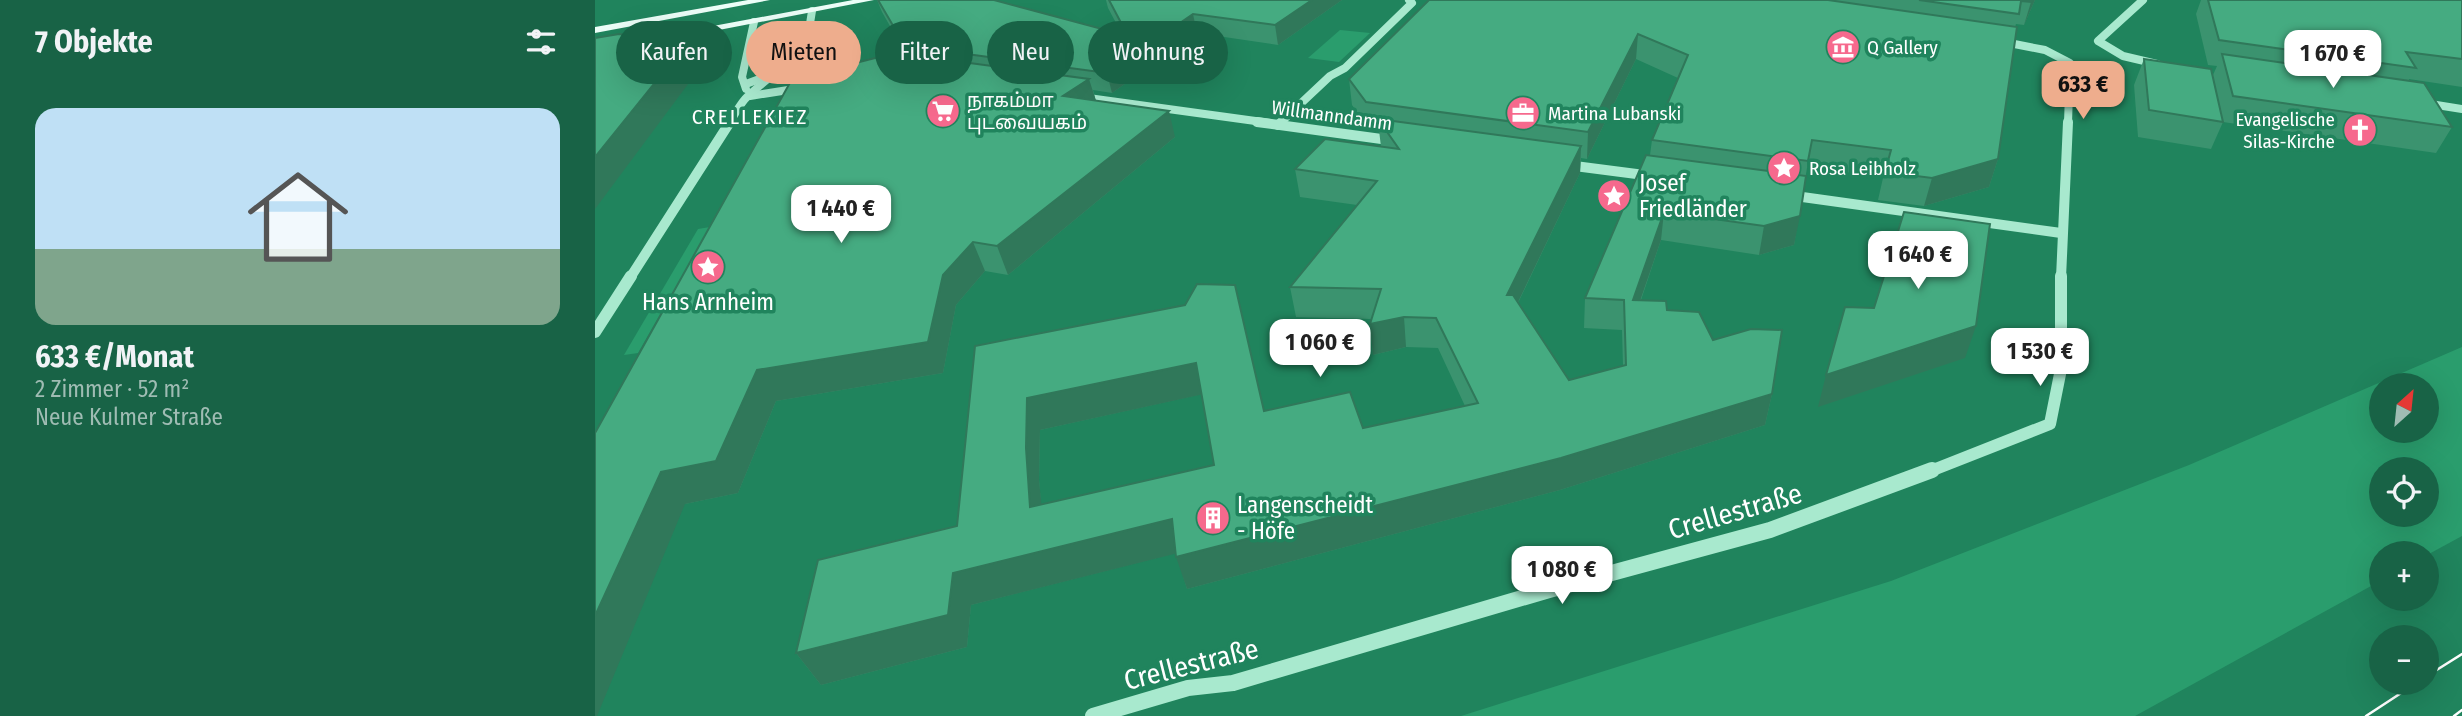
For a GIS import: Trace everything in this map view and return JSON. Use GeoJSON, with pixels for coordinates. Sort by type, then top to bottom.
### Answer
{"type":"FeatureCollection","features":[{"type":"Feature","properties":{"kind":"main road"},"geometry":{"type":"LineString","coordinates":[[595,30],[765,0]]}},
{"type":"Feature","properties":{"kind":"main road"},"geometry":{"type":"LineString","coordinates":[[807,0],[812,11]]}},
{"type":"Feature","properties":{"kind":"main road"},"geometry":{"type":"LineString","coordinates":[[759,21],[869,0]]}},
{"type":"Feature","properties":{"kind":"main road"},"geometry":{"type":"LineString","coordinates":[[742,2],[753,21]]}},
{"type":"Feature","properties":{"kind":"main road"},"geometry":{"type":"LineString","coordinates":[[595,51],[746,23]]}},
{"type":"Feature","properties":{"kind":"street"},"geometry":{"type":"LineString","coordinates":[[2143,0],[2099,37],[2098,41],[2111,51],[2167,66]]}},
{"type":"Feature","properties":{"kind":"street"},"geometry":{"type":"LineString","coordinates":[[1278,125],[1330,76],[1345,68],[1410,1]]}},
{"type":"Feature","properties":{"kind":"street"},"geometry":{"type":"LineString","coordinates":[[811,21],[812,11]]}},
{"type":"Feature","properties":{"kind":"street"},"geometry":{"type":"LineString","coordinates":[[1775,194],[2061,233],[2070,63],[2039,48],[1986,39]]}},
{"type":"Feature","properties":{"kind":"street"},"geometry":{"type":"LineString","coordinates":[[746,62],[743,77],[746,97]]}},
{"type":"Feature","properties":{"kind":"street"},"geometry":{"type":"LineString","coordinates":[[861,67],[871,66]]}},
{"type":"Feature","properties":{"kind":"street"},"geometry":{"type":"LineString","coordinates":[[595,332],[746,97],[763,84]]}},
{"type":"Feature","properties":{"kind":"street"},"geometry":{"type":"LineString","coordinates":[[746,97],[812,87]]}},
{"type":"Feature","properties":{"kind":"street","name":"Willmanndamm"},"geometry":{"type":"LineString","coordinates":[[1071,95],[1413,143]]}},
{"type":"Feature","properties":{"kind":"street"},"geometry":{"type":"LineString","coordinates":[[2415,102],[2462,109]]}},
{"type":"Feature","properties":{"kind":"street"},"geometry":{"type":"LineString","coordinates":[[1560,164],[1668,178]]}},
{"type":"Feature","properties":{"kind":"street","name":"Crellestraße"},"geometry":{"type":"LineString","coordinates":[[1093,716],[1188,688],[1233,683],[1549,590],[1770,530],[2013,441],[2050,424],[2061,369],[2061,233]]}},
{"type":"Feature","properties":{"kind":"green space"},"geometry":{"type":"Polygon","coordinates":[[[1340,30],[1370,33],[1339,62],[1308,58],[1340,30]]]}},
{"type":"Feature","properties":{"kind":"green space"},"geometry":{"type":"Polygon","coordinates":[[[710,227],[638,353],[624,355],[698,229],[710,227]]]}},
{"type":"Feature","properties":{"kind":"green space"},"geometry":{"type":"Polygon","coordinates":[[[2462,347],[2462,536],[2439,548],[2439,541],[2369,541],[2369,587],[2135,716],[1461,716],[1891,581],[2189,465],[2369,387],[2369,443],[2439,443],[2439,373],[2402,373],[2462,347]]]}},
{"type":"Feature","properties":{"kind":"building"},"geometry":{"type":"Polygon","coordinates":[[[878,0],[994,0],[1072,21],[987,21],[987,57],[973,55],[973,21],[890,21],[878,0]]]}},
{"type":"Feature","properties":{"kind":"building"},"geometry":{"type":"Polygon","coordinates":[[[1109,0],[1312,0],[1275,25],[1193,14],[1183,21],[1120,21],[1109,0]]]}},
{"type":"Feature","properties":{"kind":"building"},"geometry":{"type":"Polygon","coordinates":[[[1429,0],[1828,0],[2017,27],[1998,159],[1932,178],[1885,172],[1891,150],[1812,140],[1808,161],[1652,140],[1688,55],[1638,34],[1588,132],[1366,102],[1349,79],[1429,0]]]}},
{"type":"Feature","properties":{"kind":"building"},"geometry":{"type":"Polygon","coordinates":[[[1919,0],[2032,0],[2021,1],[2019,14],[1919,0]]]}},
{"type":"Feature","properties":{"kind":"building"},"geometry":{"type":"Polygon","coordinates":[[[2208,0],[2462,0],[2462,59],[2406,52],[2416,68],[2219,40],[2208,0]]]}},
{"type":"Feature","properties":{"kind":"building"},"geometry":{"type":"Polygon","coordinates":[[[1074,21],[1088,25],[1088,70],[1074,69],[1074,21]]]}},
{"type":"Feature","properties":{"kind":"building"},"geometry":{"type":"Polygon","coordinates":[[[616,34],[616,84],[654,84],[595,157],[595,38],[616,34]]]}},
{"type":"Feature","properties":{"kind":"building"},"geometry":{"type":"Polygon","coordinates":[[[2222,54],[2424,83],[2452,127],[2233,96],[2222,54]]]}},
{"type":"Feature","properties":{"kind":"building"},"geometry":{"type":"Polygon","coordinates":[[[875,58],[875,84],[973,84],[973,63],[987,65],[987,84],[1074,84],[1074,77],[1088,79],[1063,96],[1169,111],[997,246],[973,242],[943,275],[928,342],[757,370],[716,461],[661,472],[595,616],[595,433],[789,84],[861,84],[861,62],[875,58]]]}},
{"type":"Feature","properties":{"kind":"building"},"geometry":{"type":"Polygon","coordinates":[[[2144,59],[2211,69],[2223,122],[2149,110],[2144,59]]]}},
{"type":"Feature","properties":{"kind":"building"},"geometry":{"type":"Polygon","coordinates":[[[1378,119],[1581,146],[1507,295],[1513,295],[1569,380],[1626,365],[1624,300],[1585,298],[1646,155],[1806,176],[1800,216],[1764,226],[1664,212],[1633,300],[1666,301],[1667,310],[1699,312],[1713,340],[1751,329],[1782,330],[1772,394],[1561,458],[1176,557],[1172,519],[953,573],[948,615],[796,653],[818,560],[957,526],[975,346],[1185,305],[1197,284],[1235,285],[1264,411],[1350,392],[1363,428],[1478,403],[1436,318],[1404,317],[1370,324],[1381,289],[1290,287],[1377,181],[1295,169],[1325,139],[1399,149],[1378,119]],[[1196,363],[1027,398],[1026,448],[1030,507],[1214,465],[1196,363]]]}},
{"type":"Feature","properties":{"kind":"building"},"geometry":{"type":"Polygon","coordinates":[[[1904,212],[1990,224],[1976,326],[1826,375],[1845,307],[1874,308],[1904,212]]]}},
{"type":"Feature","properties":{"kind":"tram line"},"geometry":{"type":"LineString","coordinates":[[2439,668],[2462,654]]}},
{"type":"Feature","properties":{"kind":"tram line"},"geometry":{"type":"LineString","coordinates":[[2366,716],[2398,695]]}},
{"type":"Feature","properties":{"kind":"tram line"},"geometry":{"type":"LineString","coordinates":[[2454,716],[2462,710]]}},
{"type":"Feature","properties":{"kind":"place","name":"Q Gallery"},"geometry":{"type":"Point","coordinates":[1843,47]}},
{"type":"Feature","properties":{"kind":"place","name":"நாகம்மா புடவையகம்"},"geometry":{"type":"Point","coordinates":[943,111]}},
{"type":"Feature","properties":{"kind":"place","name":"Martina Lubanski"},"geometry":{"type":"Point","coordinates":[1523,113]}},
{"type":"Feature","properties":{"kind":"place","name":"Evangelische Silas-Kirche"},"geometry":{"type":"Point","coordinates":[2360,130]}},
{"type":"Feature","properties":{"kind":"place","name":"Rosa Leibholz"},"geometry":{"type":"Point","coordinates":[1784,168]}},
{"type":"Feature","properties":{"kind":"place","name":"Josef Friedländer"},"geometry":{"type":"Point","coordinates":[1614,196]}},
{"type":"Feature","properties":{"kind":"place","name":"Hans Arnheim"},"geometry":{"type":"Point","coordinates":[708,267]}},
{"type":"Feature","properties":{"kind":"place","name":"Langenscheidt - Höfe"},"geometry":{"type":"Point","coordinates":[1213,518]}},
{"type":"Feature","properties":{"kind":"district","name":"CRELLEKIEZ"},"geometry":{"type":"Point","coordinates":[750,117]}}]}
